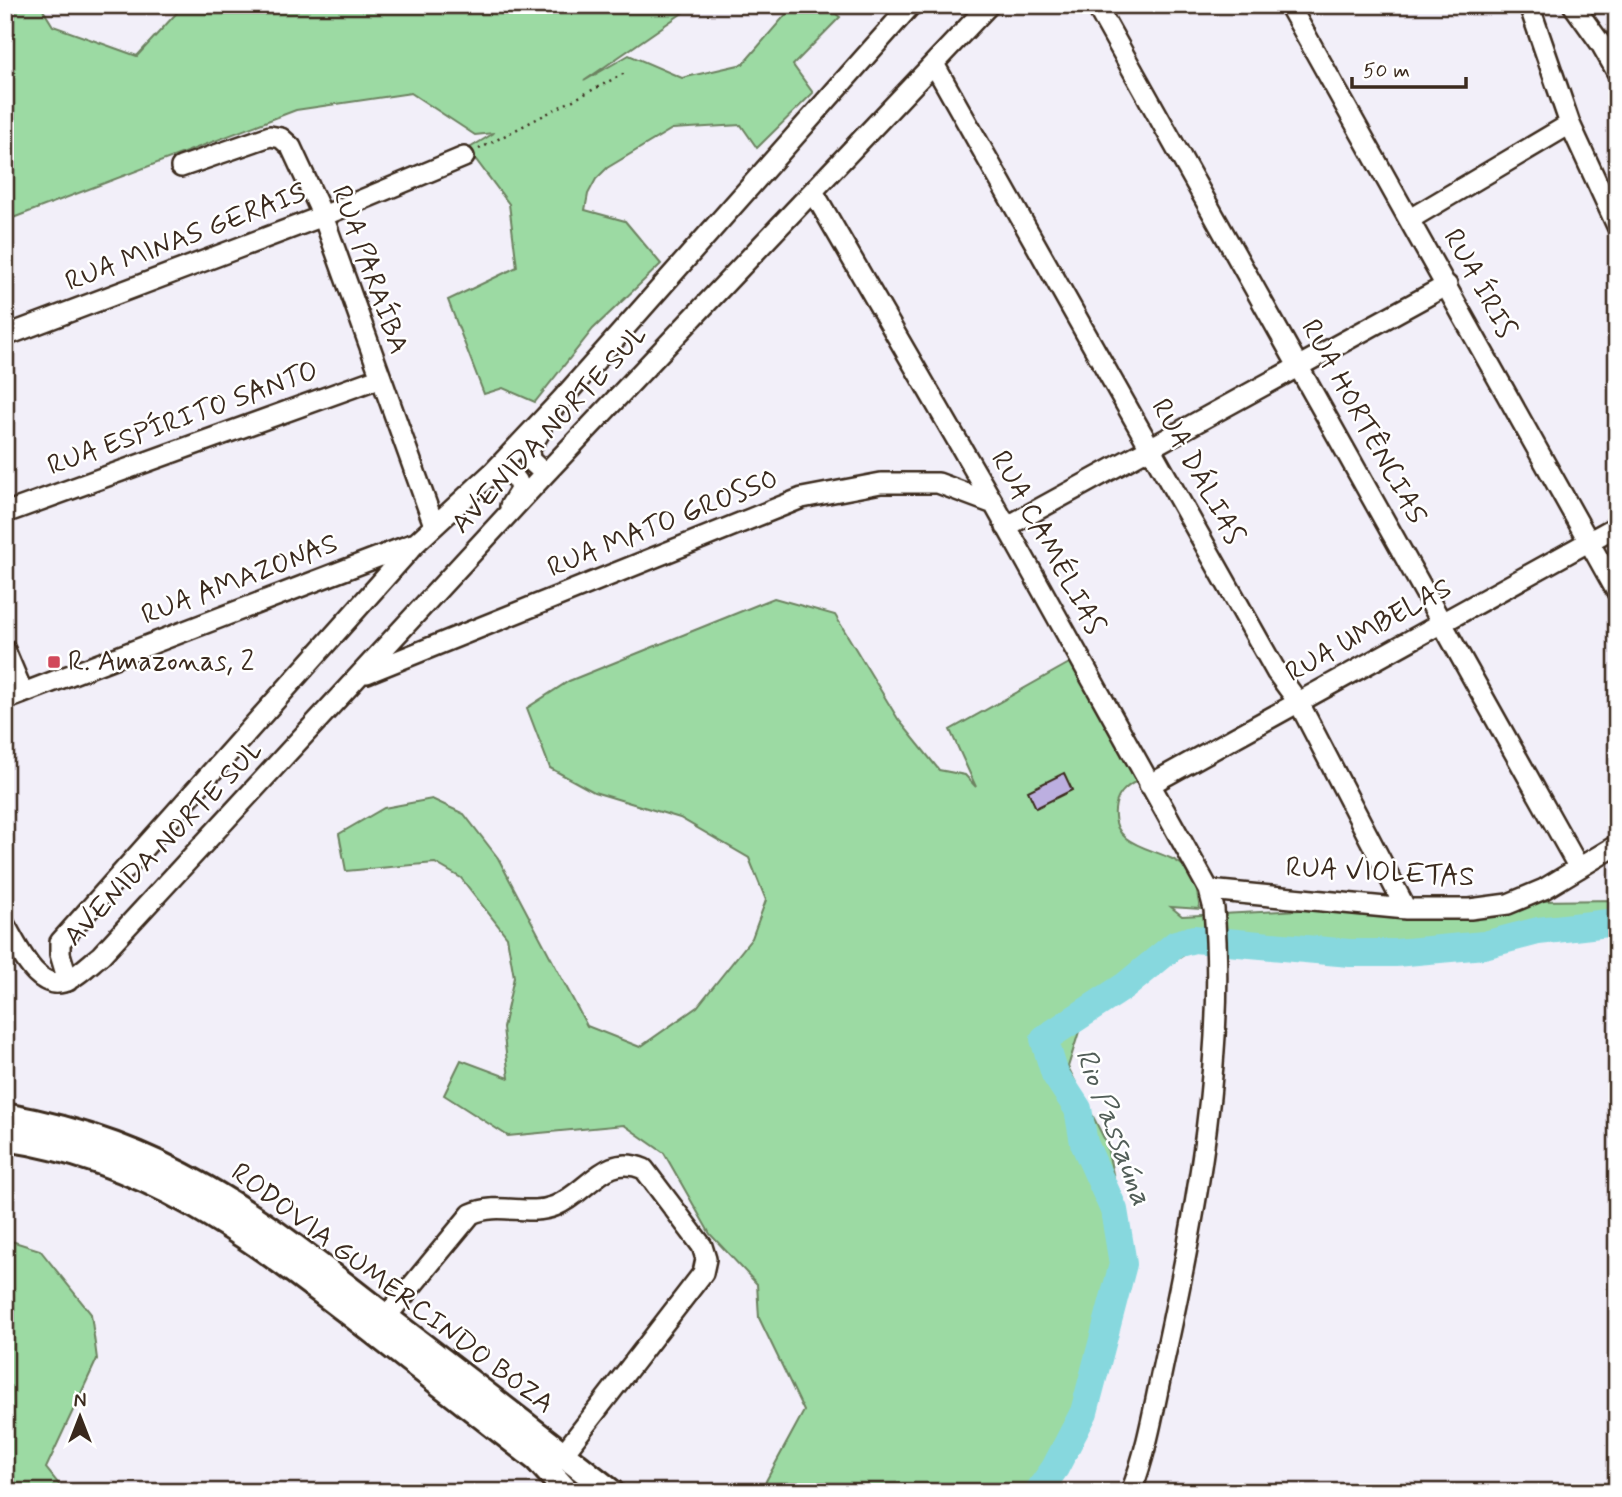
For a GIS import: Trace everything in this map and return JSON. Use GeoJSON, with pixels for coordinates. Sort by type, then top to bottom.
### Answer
{"type":"FeatureCollection","features":[{"type":"Feature","properties":{"kind":"main road","name":"RODOVIA GUMERCINDO BOZA"},"geometry":{"type":"LineString","coordinates":[[5,1116],[77,1132],[145,1156],[247,1212],[611,1492]]}},
{"type":"Feature","properties":{"kind":"main road","name":"RODOVIA GUMERCINDO BOZA"},"geometry":{"type":"LineString","coordinates":[[5,1138],[50,1147],[120,1168],[212,1213],[277,1257],[537,1459],[567,1492]]}},
{"type":"Feature","properties":{"kind":"street","name":"AVENIDA NORTE SUL"},"geometry":{"type":"LineString","coordinates":[[911,5],[561,400],[494,471],[416,543],[60,942],[60,954],[68,981],[110,946],[545,474],[814,193],[989,5]]}},
{"type":"Feature","properties":{"kind":"street","name":"RUA HORTÊNCIAS"},"geometry":{"type":"LineString","coordinates":[[1096,5],[1580,867]]}},
{"type":"Feature","properties":{"kind":"street","name":"RUA ÍRIS"},"geometry":{"type":"LineString","coordinates":[[1289,5],[1617,592]]}},
{"type":"Feature","properties":{"kind":"street"},"geometry":{"type":"LineString","coordinates":[[1529,5],[1570,124],[1617,226]]}},
{"type":"Feature","properties":{"kind":"street"},"geometry":{"type":"LineString","coordinates":[[1573,5],[1617,72]]}},
{"type":"Feature","properties":{"kind":"street","name":"RUA DÁLIAS"},"geometry":{"type":"LineString","coordinates":[[934,64],[1277,673],[1299,703],[1406,909]]}},
{"type":"Feature","properties":{"kind":"street"},"geometry":{"type":"LineString","coordinates":[[1410,219],[1570,124]]}},
{"type":"Feature","properties":{"kind":"street","name":"RUA PARAÍBA"},"geometry":{"type":"LineString","coordinates":[[181,167],[270,136],[281,138],[291,146],[323,216],[379,378],[435,524]]}},
{"type":"Feature","properties":{"kind":"street","name":"RUA MINAS GERAIS"},"geometry":{"type":"LineString","coordinates":[[5,336],[323,216],[464,157]]}},
{"type":"Feature","properties":{"kind":"street","name":"RUA CAMÉLIAS"},"geometry":{"type":"LineString","coordinates":[[814,193],[994,504],[1209,890],[1216,926],[1216,954],[1208,1101],[1192,1222],[1151,1422],[1131,1492]]}},
{"type":"Feature","properties":{"kind":"street"},"geometry":{"type":"LineString","coordinates":[[1006,527],[1153,449],[1447,285]]}},
{"type":"Feature","properties":{"kind":"street","name":"RUA ESPÍRITO SANTO"},"geometry":{"type":"LineString","coordinates":[[5,513],[379,378]]}},
{"type":"Feature","properties":{"kind":"street"},"geometry":{"type":"LineString","coordinates":[[545,474],[530,460],[529,450],[561,400]]}},
{"type":"Feature","properties":{"kind":"street"},"geometry":{"type":"LineString","coordinates":[[494,471],[510,473],[517,479],[520,490],[496,528]]}},
{"type":"Feature","properties":{"kind":"street","name":"RUA MATO GROSSO"},"geometry":{"type":"LineString","coordinates":[[362,675],[802,498],[881,483],[938,483],[994,504]]}},
{"type":"Feature","properties":{"kind":"street","name":"RUA UMBELAS"},"geometry":{"type":"LineString","coordinates":[[1149,785],[1617,526]]}},
{"type":"Feature","properties":{"kind":"street","name":"RUA AMAZONAS"},"geometry":{"type":"LineString","coordinates":[[14,696],[416,543]]}},
{"type":"Feature","properties":{"kind":"street"},"geometry":{"type":"LineString","coordinates":[[5,650],[14,696]]}},
{"type":"Feature","properties":{"kind":"street","name":"RUA VIOLETAS"},"geometry":{"type":"LineString","coordinates":[[1209,890],[1406,909],[1469,909],[1508,904],[1617,845]]}},
{"type":"Feature","properties":{"kind":"street"},"geometry":{"type":"LineString","coordinates":[[5,925],[38,976],[53,984],[68,981]]}},
{"type":"Feature","properties":{"kind":"street"},"geometry":{"type":"LineString","coordinates":[[386,1317],[471,1214],[488,1206],[544,1209],[559,1204],[618,1164],[630,1163],[644,1169],[702,1246],[706,1259],[704,1273],[563,1454]]}},
{"type":"Feature","properties":{"kind":"path"},"geometry":{"type":"LineString","coordinates":[[464,157],[625,73]]}},
{"type":"Feature","properties":{"kind":"green space"},"geometry":{"type":"Polygon","coordinates":[[[5,5],[40,5],[53,26],[137,56],[184,5],[694,5],[584,81],[629,55],[682,78],[743,64],[794,5],[824,5],[840,17],[793,65],[813,93],[757,148],[741,125],[672,129],[607,168],[596,179],[588,194],[585,210],[625,221],[661,264],[593,329],[535,402],[503,388],[484,394],[448,300],[517,267],[509,204],[468,149],[494,133],[475,135],[411,93],[296,110],[5,221],[5,5]]]}},
{"type":"Feature","properties":{"kind":"green space"},"geometry":{"type":"Polygon","coordinates":[[[774,598],[835,615],[898,719],[939,770],[965,775],[976,787],[950,730],[1071,662],[1137,781],[1122,792],[1117,800],[1116,823],[1121,833],[1130,841],[1176,861],[1186,868],[1192,877],[1200,909],[1171,907],[1182,916],[1456,902],[1617,900],[1617,936],[1609,933],[1390,951],[1207,940],[1082,1022],[1068,1067],[1106,1142],[1130,1251],[1092,1419],[1049,1492],[763,1492],[766,1481],[804,1411],[759,1318],[757,1284],[710,1234],[664,1153],[624,1125],[508,1136],[444,1095],[461,1060],[509,1078],[503,1028],[514,977],[507,937],[461,878],[435,863],[346,871],[339,834],[384,808],[432,799],[464,814],[498,858],[587,1026],[640,1047],[697,1007],[752,938],[766,900],[749,858],[680,818],[594,792],[550,768],[527,708],[569,681],[774,598]]]}},
{"type":"Feature","properties":{"kind":"green space"},"geometry":{"type":"Polygon","coordinates":[[[5,1239],[40,1250],[91,1314],[97,1359],[46,1468],[65,1492],[5,1492],[5,1239]]]}},
{"type":"Feature","properties":{"kind":"building"},"geometry":{"type":"Polygon","coordinates":[[[1064,773],[1072,790],[1036,808],[1028,791],[1064,773]]]}},
{"type":"Feature","properties":{"kind":"waterway","name":"Rio Passaúna"},"geometry":{"type":"LineString","coordinates":[[1038,1492],[1055,1468],[1084,1412],[1123,1264],[1114,1210],[1084,1143],[1078,1109],[1055,1074],[1044,1039],[1125,986],[1176,944],[1194,939],[1350,953],[1395,953],[1484,945],[1538,931],[1617,922]]}},
{"type":"Feature","properties":{"kind":"place","name":"R. Amazonas, 2"},"geometry":{"type":"Point","coordinates":[54,662]}}]}
